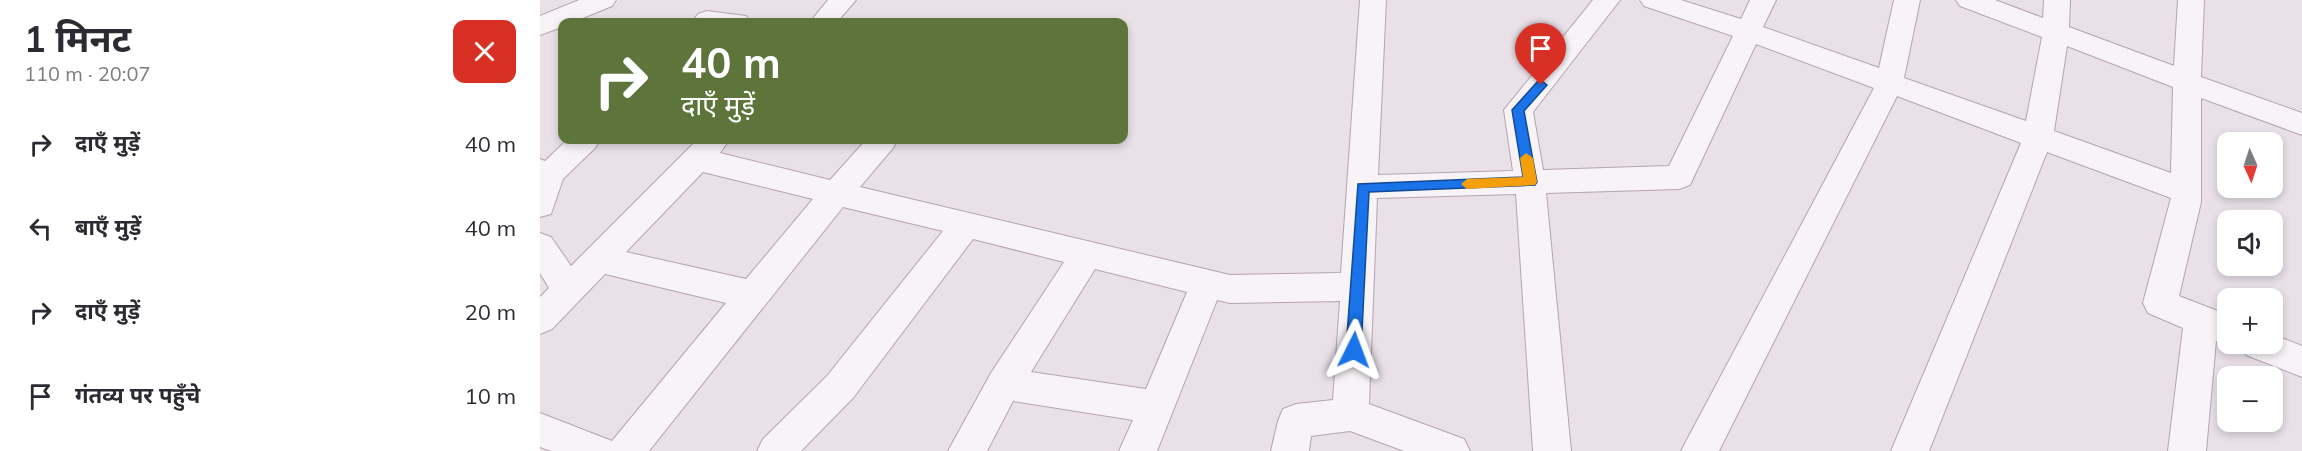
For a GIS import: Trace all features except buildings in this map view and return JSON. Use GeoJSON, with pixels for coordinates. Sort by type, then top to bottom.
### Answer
{"type":"FeatureCollection","features":[{"type":"Feature","properties":{"kind":"street"},"geometry":{"type":"LineString","coordinates":[[559,18],[603,0]]}},
{"type":"Feature","properties":{"kind":"street"},"geometry":{"type":"LineString","coordinates":[[826,18],[843,0]]}},
{"type":"Feature","properties":{"kind":"street"},"geometry":{"type":"LineString","coordinates":[[1350,414],[1373,0]]}},
{"type":"Feature","properties":{"kind":"street"},"geometry":{"type":"LineString","coordinates":[[1552,451],[1530,182],[1518,110],[1607,0]]}},
{"type":"Feature","properties":{"kind":"street"},"geometry":{"type":"LineString","coordinates":[[1653,0],[1748,32],[2186,191]]}},
{"type":"Feature","properties":{"kind":"street"},"geometry":{"type":"LineString","coordinates":[[1363,187],[1679,177],[1763,0]]}},
{"type":"Feature","properties":{"kind":"street"},"geometry":{"type":"LineString","coordinates":[[1700,451],[1806,241],[1889,85],[1907,0]]}},
{"type":"Feature","properties":{"kind":"street"},"geometry":{"type":"LineString","coordinates":[[1969,0],[2056,31],[2187,84],[2302,124]]}},
{"type":"Feature","properties":{"kind":"street"},"geometry":{"type":"LineString","coordinates":[[1910,451],[2038,138],[2056,31],[2058,0]]}},
{"type":"Feature","properties":{"kind":"street"},"geometry":{"type":"LineString","coordinates":[[2187,451],[2214,325],[2160,303],[2186,202],[2187,84],[2191,0]]}},
{"type":"Feature","properties":{"kind":"street"},"geometry":{"type":"LineString","coordinates":[[540,26],[558,19]]}},
{"type":"Feature","properties":{"kind":"street"},"geometry":{"type":"LineString","coordinates":[[540,205],[545,172],[580,144]]}},
{"type":"Feature","properties":{"kind":"street"},"geometry":{"type":"LineString","coordinates":[[626,451],[836,193],[879,144]]}},
{"type":"Feature","properties":{"kind":"street"},"geometry":{"type":"LineString","coordinates":[[540,319],[706,149],[836,193],[1230,288],[1357,287]]}},
{"type":"Feature","properties":{"kind":"street"},"geometry":{"type":"LineString","coordinates":[[776,451],[840,387],[967,225]]}},
{"type":"Feature","properties":{"kind":"street"},"geometry":{"type":"LineString","coordinates":[[540,246],[568,291]]}},
{"type":"Feature","properties":{"kind":"street"},"geometry":{"type":"LineString","coordinates":[[967,451],[1004,384],[1087,254]]}},
{"type":"Feature","properties":{"kind":"street"},"geometry":{"type":"LineString","coordinates":[[599,258],[753,295]]}},
{"type":"Feature","properties":{"kind":"street"},"geometry":{"type":"LineString","coordinates":[[1138,451],[1207,283]]}},
{"type":"Feature","properties":{"kind":"street"},"geometry":{"type":"LineString","coordinates":[[2282,354],[2302,362]]}},
{"type":"Feature","properties":{"kind":"street"},"geometry":{"type":"LineString","coordinates":[[1004,384],[1154,408]]}},
{"type":"Feature","properties":{"kind":"street"},"geometry":{"type":"LineString","coordinates":[[1290,451],[1296,421],[1350,414],[1451,451]]}},
{"type":"Feature","properties":{"kind":"street"},"geometry":{"type":"LineString","coordinates":[[540,430],[598,451]]}},
{"type":"Feature","properties":{"kind":"slow traffic"},"geometry":{"type":"LineString","coordinates":[[1467,184],[1530,182],[1526,158]]}},
{"type":"Feature","properties":{"kind":"route"},"geometry":{"type":"LineString","coordinates":[[1354,350],[1363,187],[1530,182],[1518,110],[1541,85]]}}]}
